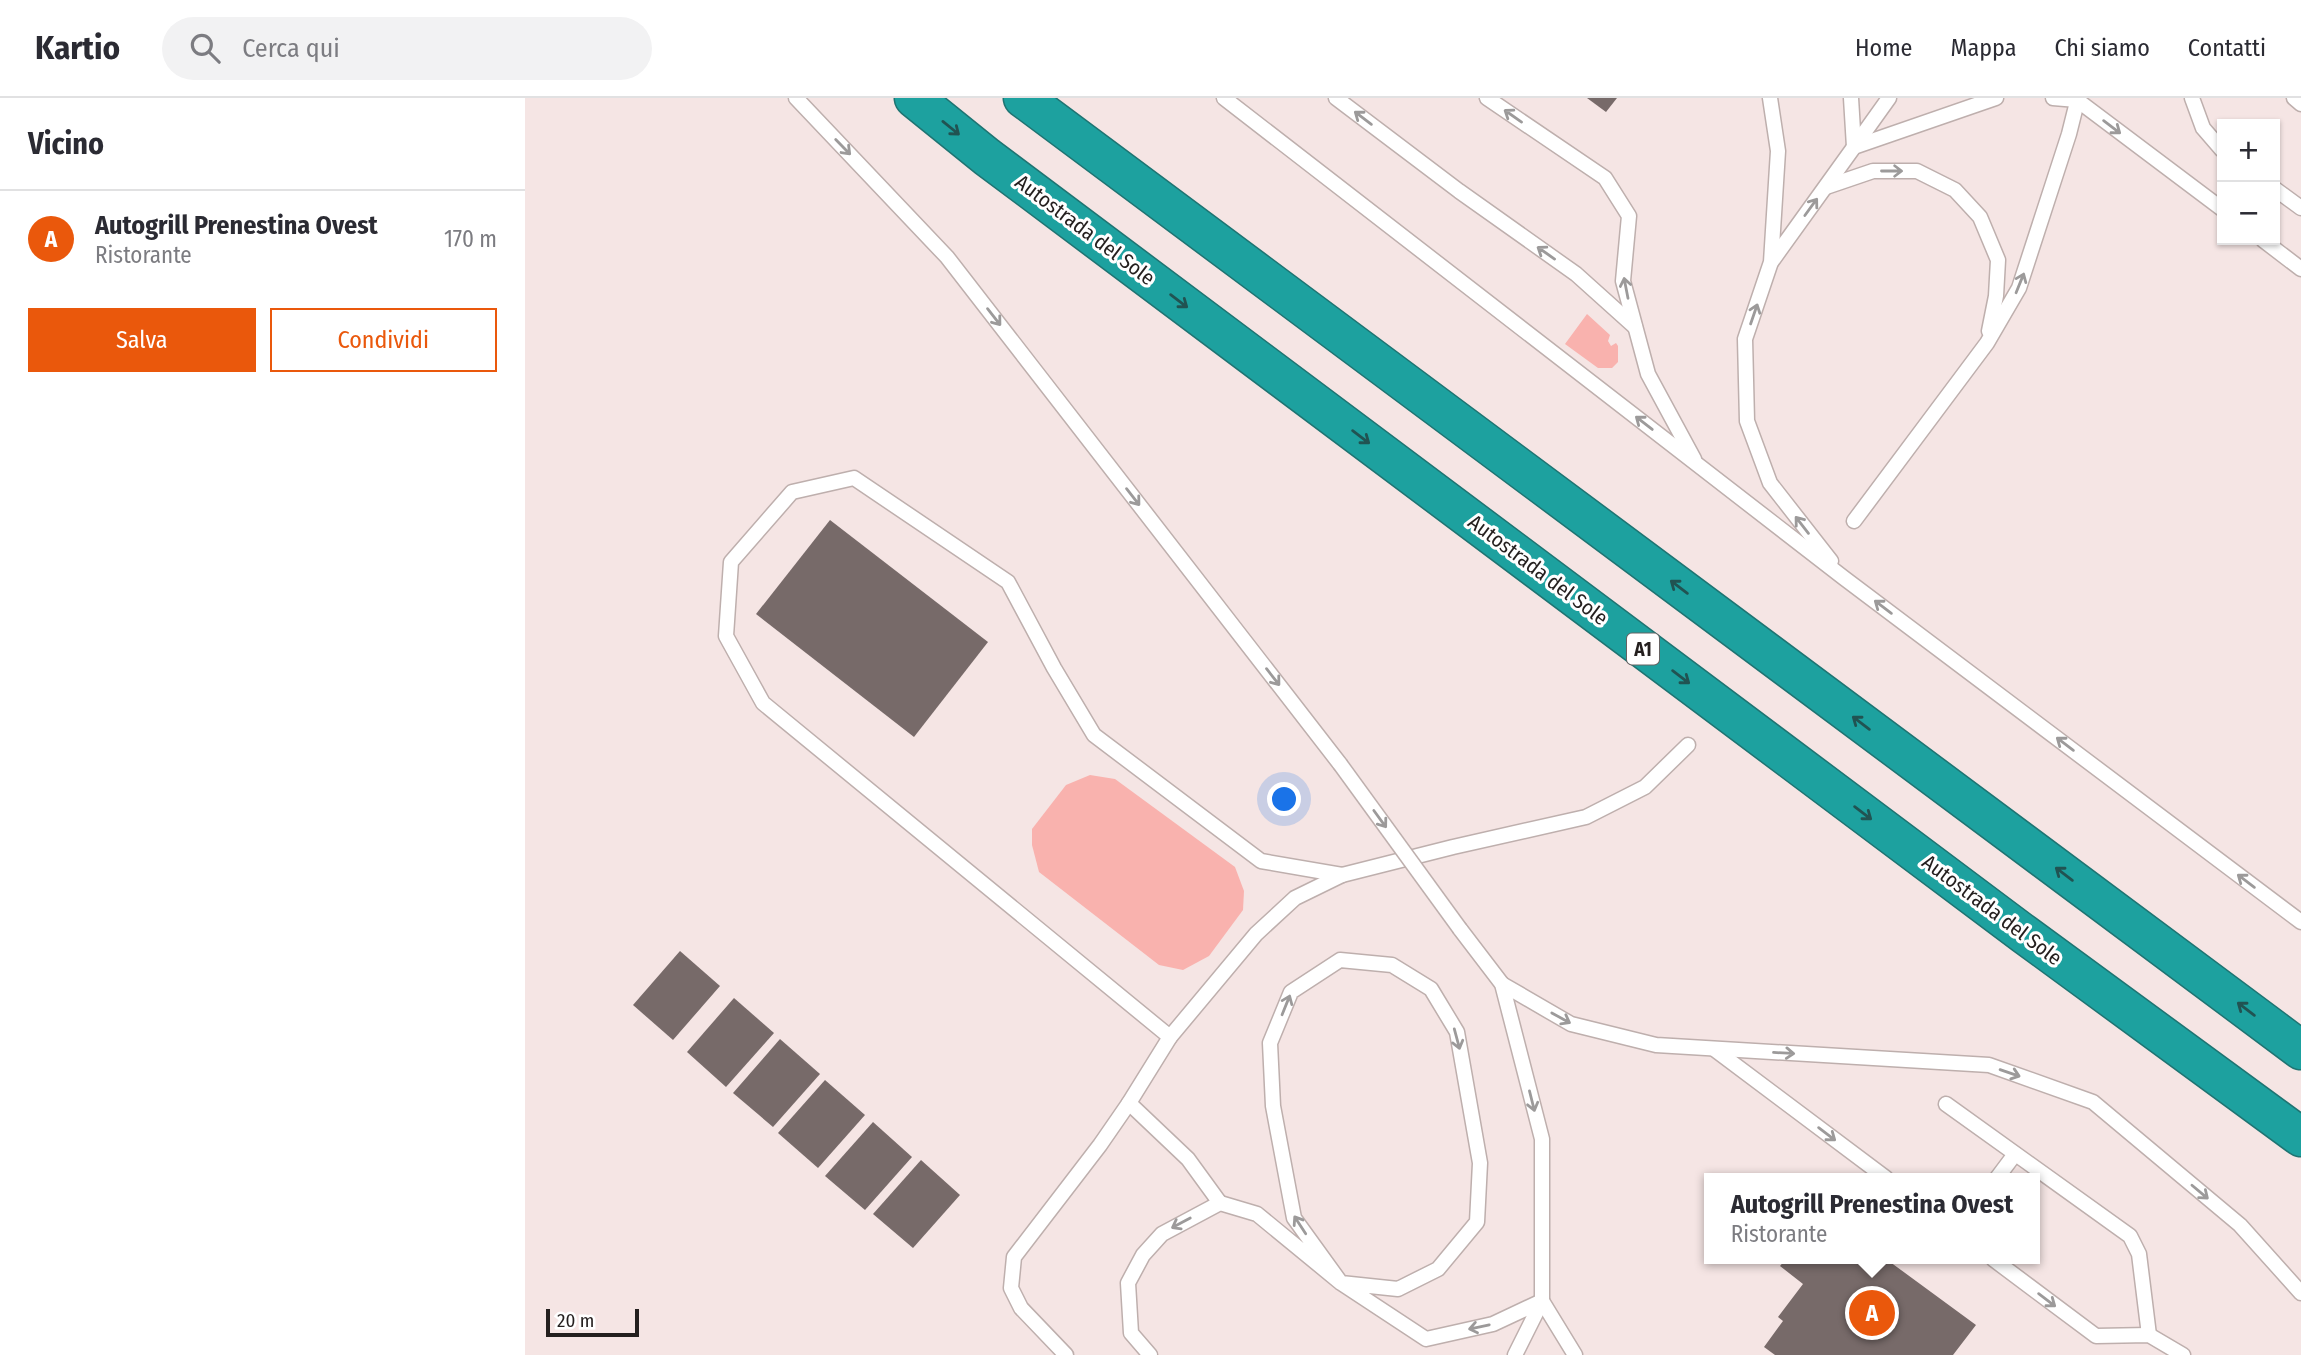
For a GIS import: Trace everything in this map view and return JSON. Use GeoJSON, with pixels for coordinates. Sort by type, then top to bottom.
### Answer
{"type":"FeatureCollection","features":[{"type":"Feature","properties":{"kind":"highway","name":"Autostrada del Sole"},"geometry":{"type":"LineString","coordinates":[[914,98],[998,165],[1979,900],[2301,1137]]}},
{"type":"Feature","properties":{"kind":"highway"},"geometry":{"type":"LineString","coordinates":[[1023,98],[2301,1050]]}},
{"type":"Feature","properties":{"kind":"lane"},"geometry":{"type":"LineString","coordinates":[[796,98],[947,257],[1340,764],[1502,984],[1571,1024],[1656,1045],[1989,1065],[2093,1102],[2240,1225],[2301,1293]]}},
{"type":"Feature","properties":{"kind":"lane"},"geometry":{"type":"LineString","coordinates":[[1224,98],[1844,578],[2301,922]]}},
{"type":"Feature","properties":{"kind":"lane"},"geometry":{"type":"LineString","coordinates":[[1336,98],[1459,191],[1576,274],[1636,328]]}},
{"type":"Feature","properties":{"kind":"lane"},"geometry":{"type":"LineString","coordinates":[[1487,98],[1605,178],[1629,216],[1623,281],[1648,374],[1696,463]]}},
{"type":"Feature","properties":{"kind":"lane"},"geometry":{"type":"LineString","coordinates":[[1770,98],[1778,151],[1772,262],[1745,339],[1747,421],[1770,484],[1844,578]]}},
{"type":"Feature","properties":{"kind":"lane"},"geometry":{"type":"LineString","coordinates":[[1851,98],[1854,147]]}},
{"type":"Feature","properties":{"kind":"lane"},"geometry":{"type":"LineString","coordinates":[[1772,262],[1889,98]]}},
{"type":"Feature","properties":{"kind":"lane"},"geometry":{"type":"LineString","coordinates":[[1854,147],[1996,98]]}},
{"type":"Feature","properties":{"kind":"lane"},"geometry":{"type":"LineString","coordinates":[[2053,98],[2077,99],[2217,205]]}},
{"type":"Feature","properties":{"kind":"lane"},"geometry":{"type":"LineString","coordinates":[[2192,98],[2203,128],[2217,144]]}},
{"type":"Feature","properties":{"kind":"lane"},"geometry":{"type":"LineString","coordinates":[[2294,98],[2301,104]]}},
{"type":"Feature","properties":{"kind":"lane"},"geometry":{"type":"LineString","coordinates":[[1854,521],[1987,343],[2019,288],[2069,134],[2077,99]]}},
{"type":"Feature","properties":{"kind":"lane"},"geometry":{"type":"LineString","coordinates":[[1826,187],[1873,171],[1917,171],[1955,190],[1980,218],[1998,260],[1996,296],[1987,343]]}},
{"type":"Feature","properties":{"kind":"lane"},"geometry":{"type":"LineString","coordinates":[[2280,193],[2301,208]]}},
{"type":"Feature","properties":{"kind":"lane"},"geometry":{"type":"LineString","coordinates":[[2270,245],[2301,269]]}},
{"type":"Feature","properties":{"kind":"lane"},"geometry":{"type":"LineString","coordinates":[[1170,1037],[763,703],[726,636],[731,562],[792,492],[854,478],[1009,582],[1054,668],[1094,735],[1261,861],[1342,876]]}},
{"type":"Feature","properties":{"kind":"lane"},"geometry":{"type":"LineString","coordinates":[[1066,1355],[1021,1308],[1011,1288],[1014,1257],[1100,1146],[1170,1037],[1256,934],[1295,898],[1342,876],[1585,817],[1645,787],[1688,745]]}},
{"type":"Feature","properties":{"kind":"lane"},"geometry":{"type":"LineString","coordinates":[[1340,960],[1392,965],[1431,989],[1457,1032],[1480,1163],[1476,1222],[1438,1269],[1398,1289],[1341,1283],[1294,1218],[1273,1106],[1270,1043],[1291,992],[1340,960]]}},
{"type":"Feature","properties":{"kind":"lane"},"geometry":{"type":"LineString","coordinates":[[1502,984],[1542,1139],[1542,1301],[1515,1355]]}},
{"type":"Feature","properties":{"kind":"lane"},"geometry":{"type":"LineString","coordinates":[[1713,1049],[1879,1173]]}},
{"type":"Feature","properties":{"kind":"lane"},"geometry":{"type":"LineString","coordinates":[[1129,1103],[1188,1159],[1220,1203],[1257,1214],[1341,1283],[1426,1339],[1493,1324],[1542,1301]]}},
{"type":"Feature","properties":{"kind":"lane"},"geometry":{"type":"LineString","coordinates":[[1946,1104],[2130,1236],[2139,1254],[2150,1335]]}},
{"type":"Feature","properties":{"kind":"lane"},"geometry":{"type":"LineString","coordinates":[[2001,1173],[2015,1154]]}},
{"type":"Feature","properties":{"kind":"lane"},"geometry":{"type":"LineString","coordinates":[[1150,1355],[1132,1333],[1128,1283],[1143,1255],[1161,1234],[1220,1203]]}},
{"type":"Feature","properties":{"kind":"lane"},"geometry":{"type":"LineString","coordinates":[[2000,1264],[2096,1336],[2150,1335],[2183,1355]]}},
{"type":"Feature","properties":{"kind":"lane"},"geometry":{"type":"LineString","coordinates":[[1542,1301],[1575,1355]]}},
{"type":"Feature","properties":{"kind":"shaded area"},"geometry":{"type":"Polygon","coordinates":[[[1587,314],[1610,335],[1608,341],[1611,346],[1616,343],[1618,346],[1618,362],[1612,368],[1598,368],[1565,344],[1587,314]]]}},
{"type":"Feature","properties":{"kind":"shaded area"},"geometry":{"type":"Polygon","coordinates":[[[1090,775],[1115,779],[1235,867],[1244,891],[1243,910],[1209,956],[1183,970],[1159,965],[1039,872],[1032,845],[1032,829],[1066,785],[1090,775]]]}},
{"type":"Feature","properties":{"kind":"building"},"geometry":{"type":"Polygon","coordinates":[[[1587,98],[1617,98],[1606,112],[1587,98]]]}},
{"type":"Feature","properties":{"kind":"building"},"geometry":{"type":"Polygon","coordinates":[[[830,520],[988,642],[914,737],[756,614],[830,520]]]}},
{"type":"Feature","properties":{"kind":"building"},"geometry":{"type":"Polygon","coordinates":[[[680,951],[720,986],[673,1040],[633,1005],[680,951]]]}},
{"type":"Feature","properties":{"kind":"building"},"geometry":{"type":"Polygon","coordinates":[[[734,998],[774,1033],[726,1087],[687,1052],[734,998]]]}},
{"type":"Feature","properties":{"kind":"building"},"geometry":{"type":"Polygon","coordinates":[[[780,1039],[820,1074],[773,1127],[733,1093],[780,1039]]]}},
{"type":"Feature","properties":{"kind":"building"},"geometry":{"type":"Polygon","coordinates":[[[825,1080],[865,1115],[818,1168],[778,1133],[825,1080]]]}},
{"type":"Feature","properties":{"kind":"building"},"geometry":{"type":"Polygon","coordinates":[[[873,1122],[912,1157],[865,1210],[825,1176],[873,1122]]]}},
{"type":"Feature","properties":{"kind":"building"},"geometry":{"type":"Polygon","coordinates":[[[921,1160],[960,1195],[913,1248],[873,1214],[921,1160]]]}},
{"type":"Feature","properties":{"kind":"building"},"geometry":{"type":"Polygon","coordinates":[[[1893,1264],[1976,1325],[1953,1355],[1775,1355],[1764,1347],[1783,1321],[1778,1317],[1803,1284],[1780,1266],[1893,1264]]]}},
{"type":"Feature","properties":{"kind":"place","name":"Autogrill Prenestina Ovest"},"geometry":{"type":"Point","coordinates":[1872,1313]}}]}
